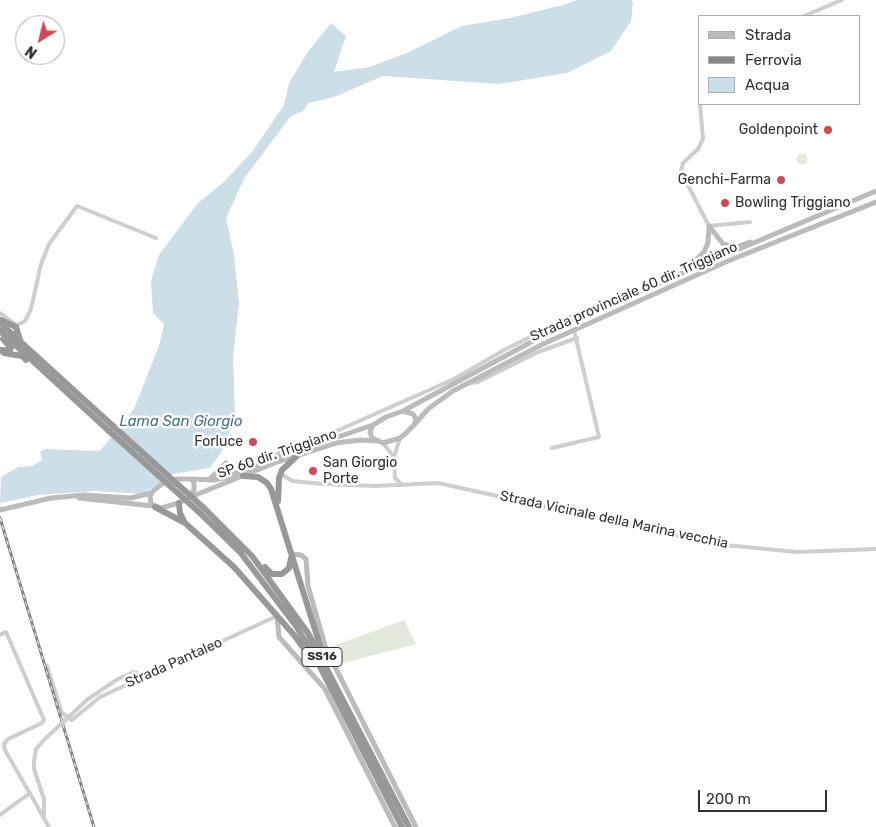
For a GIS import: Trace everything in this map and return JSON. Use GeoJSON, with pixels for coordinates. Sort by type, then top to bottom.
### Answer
{"type":"FeatureCollection","features":[{"type":"Feature","properties":{"kind":"highway","name":"SS16"},"geometry":{"type":"LineString","coordinates":[[0,321],[17,326],[22,343]]}},
{"type":"Feature","properties":{"kind":"highway","name":"SS16"},"geometry":{"type":"LineString","coordinates":[[0,321],[111,429]]}},
{"type":"Feature","properties":{"kind":"highway","name":"SS16"},"geometry":{"type":"LineString","coordinates":[[0,331],[268,571],[277,575],[286,572],[289,568],[292,554]]}},
{"type":"Feature","properties":{"kind":"highway","name":"SS16"},"geometry":{"type":"LineString","coordinates":[[0,336],[11,348],[8,351],[0,349]]}},
{"type":"Feature","properties":{"kind":"highway","name":"SS16"},"geometry":{"type":"LineString","coordinates":[[0,349],[4,353],[22,356],[48,378],[55,381]]}},
{"type":"Feature","properties":{"kind":"highway"},"geometry":{"type":"LineString","coordinates":[[278,505],[278,481],[280,474],[298,455]]}},
{"type":"Feature","properties":{"kind":"highway","name":"SS16"},"geometry":{"type":"LineString","coordinates":[[243,476],[258,477],[267,483],[278,505],[327,674]]}},
{"type":"Feature","properties":{"kind":"highway"},"geometry":{"type":"LineString","coordinates":[[179,503],[180,513],[185,522]]}},
{"type":"Feature","properties":{"kind":"highway","name":"SS16"},"geometry":{"type":"LineString","coordinates":[[154,506],[185,522],[243,578],[327,674]]}},
{"type":"Feature","properties":{"kind":"highway","name":"SS16"},"geometry":{"type":"LineString","coordinates":[[202,511],[257,573],[296,626],[327,674],[402,827]]}},
{"type":"Feature","properties":{"kind":"highway","name":"SS16"},"geometry":{"type":"LineString","coordinates":[[252,556],[288,604],[409,827]]}},
{"type":"Feature","properties":{"kind":"highway"},"geometry":{"type":"LineString","coordinates":[[257,573],[255,580],[257,593]]}},
{"type":"Feature","properties":{"kind":"highway"},"geometry":{"type":"LineString","coordinates":[[243,578],[255,580]]}},
{"type":"Feature","properties":{"kind":"main road"},"geometry":{"type":"LineString","coordinates":[[0,510],[63,497],[84,495],[131,498],[151,493],[168,482],[177,479],[209,480],[236,473],[373,425],[438,394],[530,341],[610,304],[876,192]]}},
{"type":"Feature","properties":{"kind":"main road","name":"Strada provinciale 60 dir. Triggiano"},"geometry":{"type":"LineString","coordinates":[[400,438],[428,409],[442,398],[507,362],[728,261],[876,203]]}},
{"type":"Feature","properties":{"kind":"main road"},"geometry":{"type":"LineString","coordinates":[[709,226],[718,240],[729,246],[737,246],[782,232]]}},
{"type":"Feature","properties":{"kind":"main road"},"geometry":{"type":"LineString","coordinates":[[658,284],[696,262],[708,243],[709,226]]}},
{"type":"Feature","properties":{"kind":"main road"},"geometry":{"type":"LineString","coordinates":[[403,411],[414,416],[414,425]]}},
{"type":"Feature","properties":{"kind":"main road"},"geometry":{"type":"LineString","coordinates":[[373,425],[370,432],[376,441]]}},
{"type":"Feature","properties":{"kind":"main road"},"geometry":{"type":"LineString","coordinates":[[383,443],[400,438]]}},
{"type":"Feature","properties":{"kind":"main road","name":"SP 60 dir. Triggiano"},"geometry":{"type":"LineString","coordinates":[[63,497],[154,506],[179,503],[298,455],[347,441],[376,441],[383,443]]}},
{"type":"Feature","properties":{"kind":"main road"},"geometry":{"type":"LineString","coordinates":[[209,480],[226,463],[230,472],[236,473]]}},
{"type":"Feature","properties":{"kind":"main road"},"geometry":{"type":"LineString","coordinates":[[188,498],[195,486],[191,479]]}},
{"type":"Feature","properties":{"kind":"main road"},"geometry":{"type":"LineString","coordinates":[[151,493],[149,501],[154,506]]}},
{"type":"Feature","properties":{"kind":"main road"},"geometry":{"type":"LineString","coordinates":[[292,554],[301,555],[306,559],[308,586],[326,649],[416,827]]}},
{"type":"Feature","properties":{"kind":"main road"},"geometry":{"type":"LineString","coordinates":[[277,616],[278,637],[325,689],[395,827]]}},
{"type":"Feature","properties":{"kind":"street"},"geometry":{"type":"LineString","coordinates":[[806,15],[842,0]]}},
{"type":"Feature","properties":{"kind":"street"},"geometry":{"type":"LineString","coordinates":[[700,105],[703,139],[698,149],[681,168],[709,226],[750,222]]}},
{"type":"Feature","properties":{"kind":"street"},"geometry":{"type":"LineString","coordinates":[[0,313],[17,326],[25,321],[31,308],[41,264],[49,244],[77,206],[156,238]]}},
{"type":"Feature","properties":{"kind":"street"},"geometry":{"type":"LineString","coordinates":[[270,460],[283,450],[332,433],[454,379],[506,349],[591,307],[610,304]]}},
{"type":"Feature","properties":{"kind":"street"},"geometry":{"type":"LineString","coordinates":[[552,448],[599,437],[574,330]]}},
{"type":"Feature","properties":{"kind":"street"},"geometry":{"type":"LineString","coordinates":[[466,384],[478,382],[514,363],[577,338]]}},
{"type":"Feature","properties":{"kind":"street"},"geometry":{"type":"LineString","coordinates":[[387,408],[389,416]]}},
{"type":"Feature","properties":{"kind":"street"},"geometry":{"type":"LineString","coordinates":[[400,438],[394,457],[395,478],[402,485]]}},
{"type":"Feature","properties":{"kind":"street"},"geometry":{"type":"LineString","coordinates":[[383,443],[394,457]]}},
{"type":"Feature","properties":{"kind":"street","name":"Strada Vicinale della Marina vecchia"},"geometry":{"type":"LineString","coordinates":[[280,474],[292,481],[360,486],[438,483],[715,544],[797,552],[876,549]]}},
{"type":"Feature","properties":{"kind":"street"},"geometry":{"type":"LineString","coordinates":[[388,485],[395,478]]}},
{"type":"Feature","properties":{"kind":"street","name":"Strada Pantaleo"},"geometry":{"type":"LineString","coordinates":[[47,666],[62,713],[70,720],[76,719],[95,700],[277,616]]}},
{"type":"Feature","properties":{"kind":"street"},"geometry":{"type":"LineString","coordinates":[[0,635],[6,632],[44,720],[42,723],[0,742]]}},
{"type":"Feature","properties":{"kind":"street","name":"Strada Pantaleo"},"geometry":{"type":"LineString","coordinates":[[44,817],[44,799],[34,769],[36,749],[88,698],[118,679],[134,672],[144,676]]}},
{"type":"Feature","properties":{"kind":"street","name":"Strada Pantaleo"},"geometry":{"type":"LineString","coordinates":[[8,739],[4,744],[5,750],[49,827]]}},
{"type":"Feature","properties":{"kind":"street"},"geometry":{"type":"LineString","coordinates":[[0,815],[30,793]]}},
{"type":"Feature","properties":{"kind":"shaded area"},"geometry":{"type":"Polygon","coordinates":[[[802,153],[808,159],[802,165],[796,159],[802,153]]]}},
{"type":"Feature","properties":{"kind":"shaded area"},"geometry":{"type":"Polygon","coordinates":[[[404,620],[416,644],[336,665],[330,647],[404,620]]]}},
{"type":"Feature","properties":{"kind":"water","name":"Lama San Giorgio"},"geometry":{"type":"Polygon","coordinates":[[[577,0],[631,0],[633,3],[631,21],[611,51],[567,73],[499,84],[383,76],[334,97],[309,103],[303,111],[291,116],[245,177],[226,218],[234,255],[239,303],[233,358],[235,414],[224,448],[210,468],[173,474],[143,494],[95,491],[38,495],[0,503],[1,477],[18,467],[32,466],[42,460],[40,452],[45,449],[100,451],[134,409],[160,343],[164,324],[153,313],[151,281],[159,255],[198,203],[225,181],[252,152],[284,105],[289,83],[307,53],[331,23],[346,36],[334,72],[370,67],[409,52],[462,26],[510,18],[577,0]]]}},
{"type":"Feature","properties":{"kind":"railway"},"geometry":{"type":"LineString","coordinates":[[0,518],[94,827]]}},
{"type":"Feature","properties":{"kind":"place","name":"Goldenpoint"},"geometry":{"type":"Point","coordinates":[828,130]}},
{"type":"Feature","properties":{"kind":"place","name":"Genchi-Farma"},"geometry":{"type":"Point","coordinates":[781,180]}},
{"type":"Feature","properties":{"kind":"place","name":"Bowling Triggiano"},"geometry":{"type":"Point","coordinates":[725,203]}},
{"type":"Feature","properties":{"kind":"place","name":"Forluce"},"geometry":{"type":"Point","coordinates":[253,442]}},
{"type":"Feature","properties":{"kind":"place","name":"San Giorgio Porte"},"geometry":{"type":"Point","coordinates":[313,471]}}]}
